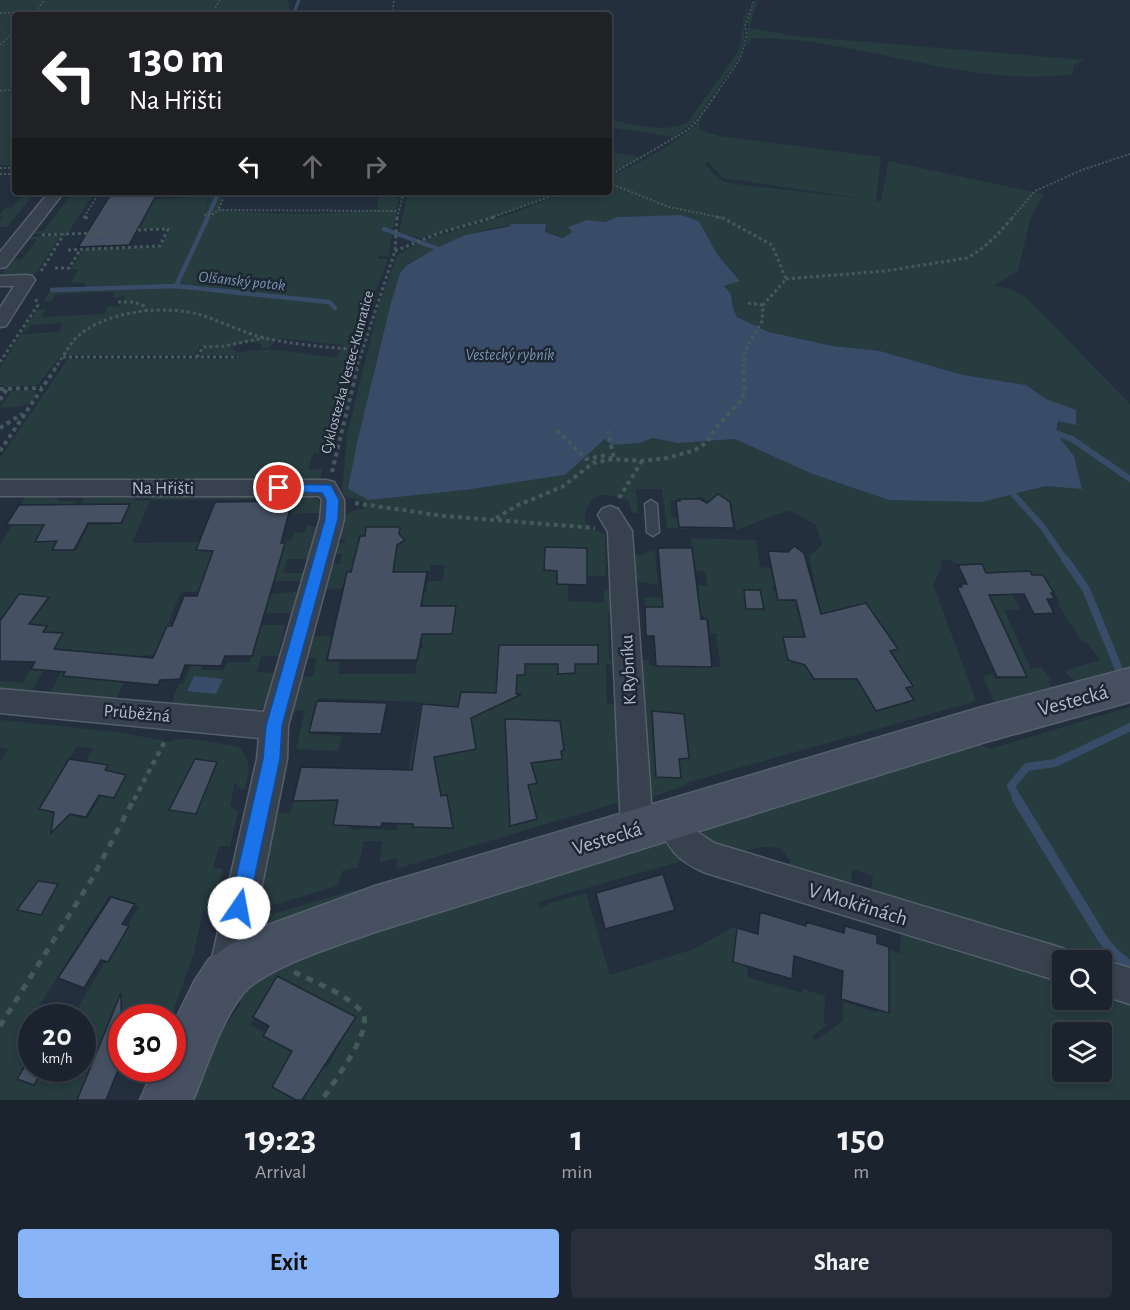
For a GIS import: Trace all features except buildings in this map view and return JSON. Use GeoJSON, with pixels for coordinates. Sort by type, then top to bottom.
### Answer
{"type":"FeatureCollection","features":[{"type":"Feature","properties":{"kind":"street"},"geometry":{"type":"LineString","coordinates":[[0,263],[55,195]]}},
{"type":"Feature","properties":{"kind":"street"},"geometry":{"type":"LineString","coordinates":[[0,281],[26,280],[20,296],[0,322]]}},
{"type":"Feature","properties":{"kind":"street","name":"Na Hřišti"},"geometry":{"type":"LineString","coordinates":[[0,488],[326,488]]}},
{"type":"Feature","properties":{"kind":"street"},"geometry":{"type":"LineString","coordinates":[[166,1100],[212,997],[242,965],[272,759],[274,726],[332,519],[333,500],[326,488]]}},
{"type":"Feature","properties":{"kind":"street","name":"K Rybníku"},"geometry":{"type":"LineString","coordinates":[[615,523],[654,824]]}},
{"type":"Feature","properties":{"kind":"street","name":"Vestecká"},"geometry":{"type":"LineString","coordinates":[[242,965],[303,934],[375,909],[982,725],[1130,685]]}},
{"type":"Feature","properties":{"kind":"street","name":"Průběžná"},"geometry":{"type":"LineString","coordinates":[[0,701],[274,726]]}},
{"type":"Feature","properties":{"kind":"street","name":"V Mokřinách"},"geometry":{"type":"LineString","coordinates":[[654,824],[681,839],[706,857],[1052,962]]}},
{"type":"Feature","properties":{"kind":"street"},"geometry":{"type":"LineString","coordinates":[[1112,980],[1130,986]]}},
{"type":"Feature","properties":{"kind":"lane"},"geometry":{"type":"LineString","coordinates":[[651,504],[653,532]]}},
{"type":"Feature","properties":{"kind":"path"},"geometry":{"type":"LineString","coordinates":[[34,12],[45,0]]}},
{"type":"Feature","properties":{"kind":"path"},"geometry":{"type":"LineString","coordinates":[[612,175],[634,164],[686,131],[697,121],[740,59],[747,35],[745,26],[754,0]]}},
{"type":"Feature","properties":{"kind":"path"},"geometry":{"type":"LineString","coordinates":[[0,45],[12,34]]}},
{"type":"Feature","properties":{"kind":"path"},"geometry":{"type":"LineString","coordinates":[[557,430],[586,459],[603,456],[642,461],[667,458],[695,450],[707,442],[715,429],[742,399],[745,387],[744,356],[762,321],[763,305],[786,279],[821,274],[885,271],[967,258],[979,252],[996,237],[1035,191],[1082,170],[1130,154]]}},
{"type":"Feature","properties":{"kind":"path"},"geometry":{"type":"LineString","coordinates":[[612,184],[682,211],[723,218],[772,245],[786,279]]}},
{"type":"Feature","properties":{"kind":"path"},"geometry":{"type":"LineString","coordinates":[[88,218],[84,217],[98,195]]}},
{"type":"Feature","properties":{"kind":"path"},"geometry":{"type":"LineString","coordinates":[[204,215],[214,214],[225,195]]}},
{"type":"Feature","properties":{"kind":"path","name":"Cyklostezka Vestec-Kunratice"},"geometry":{"type":"LineString","coordinates":[[326,488],[337,457],[362,350],[395,251],[398,211],[403,195]]}},
{"type":"Feature","properties":{"kind":"path"},"geometry":{"type":"LineString","coordinates":[[395,251],[438,233],[511,212],[555,195]]}},
{"type":"Feature","properties":{"kind":"path"},"geometry":{"type":"LineString","coordinates":[[218,210],[280,213],[398,211]]}},
{"type":"Feature","properties":{"kind":"path"},"geometry":{"type":"LineString","coordinates":[[68,250],[160,246],[168,229],[138,230]]}},
{"type":"Feature","properties":{"kind":"path"},"geometry":{"type":"LineString","coordinates":[[39,273],[66,234],[114,232]]}},
{"type":"Feature","properties":{"kind":"path"},"geometry":{"type":"LineString","coordinates":[[55,268],[69,268],[80,249]]}},
{"type":"Feature","properties":{"kind":"path"},"geometry":{"type":"LineString","coordinates":[[0,362],[38,305],[36,298],[20,296]]}},
{"type":"Feature","properties":{"kind":"path"},"geometry":{"type":"LineString","coordinates":[[118,302],[134,302],[144,306],[146,311]]}},
{"type":"Feature","properties":{"kind":"path"},"geometry":{"type":"LineString","coordinates":[[748,303],[763,305]]}},
{"type":"Feature","properties":{"kind":"path"},"geometry":{"type":"LineString","coordinates":[[0,451],[75,339],[84,332],[114,319],[146,311],[181,310],[265,338],[362,350]]}},
{"type":"Feature","properties":{"kind":"path"},"geometry":{"type":"LineString","coordinates":[[197,357],[203,347],[224,346],[265,338]]}},
{"type":"Feature","properties":{"kind":"path"},"geometry":{"type":"LineString","coordinates":[[62,357],[238,357]]}},
{"type":"Feature","properties":{"kind":"path"},"geometry":{"type":"LineString","coordinates":[[0,389],[43,388]]}},
{"type":"Feature","properties":{"kind":"path"},"geometry":{"type":"LineString","coordinates":[[0,400],[7,389]]}},
{"type":"Feature","properties":{"kind":"path"},"geometry":{"type":"LineString","coordinates":[[0,428],[26,412]]}},
{"type":"Feature","properties":{"kind":"path"},"geometry":{"type":"LineString","coordinates":[[608,431],[614,459]]}},
{"type":"Feature","properties":{"kind":"path"},"geometry":{"type":"LineString","coordinates":[[496,519],[518,505],[562,487],[593,463],[614,459]]}},
{"type":"Feature","properties":{"kind":"path"},"geometry":{"type":"LineString","coordinates":[[370,506],[438,516],[615,523],[642,461]]}},
{"type":"Feature","properties":{"kind":"path"},"geometry":{"type":"LineString","coordinates":[[0,1026],[93,877],[161,751],[173,717]]}},
{"type":"Feature","properties":{"kind":"path"},"geometry":{"type":"LineString","coordinates":[[242,965],[354,1004],[364,1016],[364,1025],[357,1042],[322,1100]]}},
{"type":"Feature","properties":{"kind":"green space"},"geometry":{"type":"Polygon","coordinates":[[[0,0],[288,0],[290,12],[12,12],[12,165],[0,165],[0,0]]]}},
{"type":"Feature","properties":{"kind":"green space"},"geometry":{"type":"Polygon","coordinates":[[[751,0],[743,26],[745,36],[739,58],[694,122],[674,137],[612,127],[612,121],[659,128],[679,126],[688,122],[736,55],[741,43],[743,19],[751,0]]]}},
{"type":"Feature","properties":{"kind":"green space"},"geometry":{"type":"Polygon","coordinates":[[[756,0],[758,0],[749,28],[794,36],[1084,60],[1073,66],[1073,74],[1033,77],[993,75],[953,69],[832,45],[792,40],[752,38],[746,47],[749,19],[756,0]]]}},
{"type":"Feature","properties":{"kind":"green space"},"geometry":{"type":"Polygon","coordinates":[[[705,114],[699,123],[700,130],[719,136],[881,157],[876,201],[881,201],[888,161],[1043,194],[1030,220],[1018,271],[993,286],[1012,289],[1028,299],[1130,404],[1130,671],[1080,686],[1064,671],[1100,660],[1085,641],[1082,642],[1043,575],[994,577],[1003,595],[1013,595],[1020,609],[1004,610],[1031,669],[1041,667],[1052,680],[1048,682],[1052,688],[1059,692],[1003,707],[993,700],[983,676],[993,674],[995,679],[1028,678],[989,599],[982,564],[958,565],[948,559],[941,561],[940,572],[933,584],[976,701],[686,783],[685,786],[652,797],[647,793],[635,661],[649,659],[649,665],[656,666],[721,667],[716,639],[718,634],[710,633],[709,620],[692,609],[645,607],[644,597],[699,598],[698,586],[707,586],[705,571],[696,570],[691,538],[756,540],[760,567],[770,568],[776,586],[771,588],[786,601],[807,601],[806,595],[817,595],[809,556],[822,545],[816,525],[789,510],[736,530],[733,505],[718,495],[708,502],[702,497],[671,501],[671,515],[676,519],[686,519],[688,527],[693,529],[667,528],[662,489],[636,489],[638,513],[632,513],[629,501],[612,496],[600,496],[588,505],[585,518],[588,526],[605,534],[606,576],[587,576],[545,549],[544,570],[557,571],[557,584],[568,584],[568,601],[604,603],[604,588],[616,594],[614,610],[608,615],[609,659],[618,665],[606,664],[607,704],[620,705],[620,802],[396,869],[397,858],[380,862],[382,841],[364,841],[358,867],[342,871],[338,886],[245,913],[273,812],[290,814],[294,798],[340,791],[351,820],[349,829],[397,830],[421,702],[319,698],[309,734],[342,736],[338,751],[296,749],[305,710],[298,710],[290,716],[295,681],[302,677],[313,676],[317,658],[300,659],[306,640],[311,640],[312,636],[357,636],[356,642],[331,642],[325,662],[340,662],[338,674],[415,674],[419,649],[423,648],[421,642],[427,605],[386,605],[403,592],[427,592],[428,581],[443,581],[445,565],[431,565],[430,571],[347,572],[342,588],[324,590],[330,564],[340,564],[342,554],[332,554],[334,543],[345,543],[345,539],[335,539],[341,522],[350,512],[363,509],[364,502],[345,496],[342,491],[347,435],[379,305],[397,255],[419,242],[434,250],[406,266],[400,273],[372,378],[369,500],[465,490],[565,475],[605,439],[639,443],[653,438],[678,443],[735,439],[810,473],[1014,495],[1046,486],[1082,488],[1074,456],[1056,433],[1058,421],[1075,410],[1046,399],[1026,385],[963,375],[880,351],[833,346],[769,332],[737,317],[733,308],[733,300],[724,286],[740,280],[717,254],[699,221],[638,216],[618,217],[605,222],[587,220],[563,238],[557,234],[545,232],[546,224],[532,224],[490,229],[438,247],[424,240],[511,214],[559,195],[612,195],[612,176],[669,145],[705,114]],[[708,162],[705,164],[719,179],[728,183],[871,200],[723,178],[708,162]]]}},
{"type":"Feature","properties":{"kind":"green space"},"geometry":{"type":"Polygon","coordinates":[[[612,152],[642,157],[612,173],[612,152]]]}},
{"type":"Feature","properties":{"kind":"green space"},"geometry":{"type":"Polygon","coordinates":[[[23,195],[34,195],[7,227],[0,227],[0,220],[4,216],[0,214],[5,208],[11,208],[23,195]]]}},
{"type":"Feature","properties":{"kind":"green space"},"geometry":{"type":"Polygon","coordinates":[[[93,195],[68,233],[30,234],[43,231],[70,196],[60,196],[93,195]]]}},
{"type":"Feature","properties":{"kind":"green space"},"geometry":{"type":"Polygon","coordinates":[[[209,195],[204,212],[211,195],[224,195],[221,208],[228,211],[322,214],[377,209],[379,195],[399,195],[388,256],[378,256],[377,259],[388,259],[370,305],[328,452],[313,453],[308,470],[323,469],[320,479],[316,482],[0,483],[0,458],[68,359],[238,359],[239,355],[201,355],[205,346],[200,346],[195,355],[61,355],[38,385],[3,387],[4,385],[0,385],[0,368],[21,334],[59,332],[62,323],[31,325],[27,331],[23,332],[37,310],[46,309],[42,317],[104,314],[108,306],[120,307],[125,296],[113,298],[114,292],[56,294],[52,301],[43,301],[50,291],[86,290],[86,283],[71,282],[79,269],[71,269],[83,250],[161,247],[170,228],[140,229],[145,218],[125,219],[136,200],[209,195]],[[279,338],[269,348],[260,348],[263,345],[259,344],[242,343],[231,348],[238,352],[270,349],[336,358],[343,345],[279,338]]]}},
{"type":"Feature","properties":{"kind":"green space"},"geometry":{"type":"Polygon","coordinates":[[[407,195],[552,195],[509,212],[421,238],[399,233],[407,195]]]}},
{"type":"Feature","properties":{"kind":"green space"},"geometry":{"type":"Polygon","coordinates":[[[61,235],[34,276],[11,277],[3,274],[4,267],[8,267],[12,262],[8,262],[10,260],[22,259],[37,240],[26,239],[28,237],[61,235]]]}},
{"type":"Feature","properties":{"kind":"green space"},"geometry":{"type":"Polygon","coordinates":[[[32,390],[37,395],[30,402],[21,406],[0,408],[12,391],[32,390]]]}},
{"type":"Feature","properties":{"kind":"green space"},"geometry":{"type":"Polygon","coordinates":[[[28,491],[62,491],[57,501],[77,501],[51,551],[76,551],[89,525],[122,524],[130,505],[80,505],[86,492],[137,492],[134,501],[150,500],[132,543],[291,541],[294,532],[305,533],[307,525],[323,528],[313,559],[287,559],[283,573],[306,573],[305,581],[203,581],[199,592],[181,592],[168,624],[285,625],[279,651],[286,652],[284,656],[261,656],[257,672],[280,673],[268,704],[250,711],[238,712],[174,706],[174,696],[179,684],[183,684],[193,660],[205,659],[201,670],[224,670],[227,662],[250,662],[256,639],[161,639],[155,654],[136,657],[114,703],[49,696],[71,651],[55,650],[30,694],[0,691],[0,681],[22,683],[31,669],[42,670],[63,633],[43,632],[22,641],[26,618],[2,616],[0,619],[0,545],[12,525],[36,525],[20,505],[28,491]]]}},
{"type":"Feature","properties":{"kind":"green space"},"geometry":{"type":"Polygon","coordinates":[[[155,492],[272,493],[273,499],[150,500],[155,492]]]}},
{"type":"Feature","properties":{"kind":"green space"},"geometry":{"type":"Polygon","coordinates":[[[296,493],[317,499],[322,507],[322,513],[299,513],[292,516],[296,500],[291,500],[296,493]]]}},
{"type":"Feature","properties":{"kind":"green space"},"geometry":{"type":"Polygon","coordinates":[[[655,549],[658,585],[635,581],[632,555],[641,555],[655,549]]]}},
{"type":"Feature","properties":{"kind":"green space"},"geometry":{"type":"Polygon","coordinates":[[[305,591],[296,613],[265,613],[270,594],[305,591]]]}},
{"type":"Feature","properties":{"kind":"green space"},"geometry":{"type":"Polygon","coordinates":[[[1130,707],[1130,972],[1112,965],[1112,950],[1052,950],[871,896],[873,876],[852,869],[851,889],[789,873],[790,860],[780,848],[760,847],[731,854],[706,845],[703,835],[707,821],[977,740],[990,749],[1130,707]]]}},
{"type":"Feature","properties":{"kind":"green space"},"geometry":{"type":"Polygon","coordinates":[[[0,720],[117,732],[170,742],[184,739],[214,742],[239,747],[248,762],[245,789],[241,789],[235,783],[230,805],[238,812],[230,846],[219,846],[213,868],[223,869],[212,911],[203,912],[193,956],[176,1004],[108,1004],[108,1025],[96,1054],[96,1004],[80,1004],[139,906],[110,895],[40,1004],[18,1004],[18,1082],[84,1082],[77,1100],[0,1100],[0,761],[8,749],[0,747],[0,720]],[[77,746],[39,809],[55,814],[53,821],[62,822],[70,815],[87,819],[101,795],[82,768],[93,749],[77,746]]]}},
{"type":"Feature","properties":{"kind":"green space"},"geometry":{"type":"Polygon","coordinates":[[[659,838],[670,842],[689,863],[682,861],[538,902],[540,909],[550,903],[586,893],[610,975],[691,950],[734,927],[737,928],[733,961],[748,966],[747,977],[802,993],[803,989],[825,996],[824,1022],[826,1026],[812,1036],[815,1041],[843,1021],[843,1002],[876,1012],[877,984],[889,949],[900,954],[901,929],[1052,973],[1052,1010],[1112,1010],[1112,990],[1130,995],[1130,1100],[192,1100],[224,1027],[241,1004],[237,996],[267,967],[659,838]],[[277,978],[250,1025],[327,1068],[353,1018],[277,978]]]}},
{"type":"Feature","properties":{"kind":"green space"},"geometry":{"type":"Polygon","coordinates":[[[356,891],[352,899],[266,928],[257,927],[249,921],[356,891]]]}},
{"type":"Feature","properties":{"kind":"water","name":"Vestecký rybník"},"geometry":{"type":"Polygon","coordinates":[[[681,215],[699,221],[717,254],[740,281],[724,286],[731,294],[737,317],[769,332],[833,346],[880,351],[963,375],[1026,385],[1046,399],[1076,410],[1076,425],[1058,421],[1056,433],[1074,456],[1082,489],[1046,486],[982,502],[889,500],[810,473],[735,439],[678,443],[653,438],[639,443],[611,445],[605,439],[565,475],[465,490],[369,500],[348,489],[390,306],[400,273],[406,266],[436,248],[465,235],[511,226],[510,224],[546,224],[545,232],[563,238],[572,232],[568,227],[587,220],[605,222],[617,217],[681,215]]]}},
{"type":"Feature","properties":{"kind":"water"},"geometry":{"type":"Polygon","coordinates":[[[194,676],[223,679],[216,694],[187,691],[194,676]]]}},
{"type":"Feature","properties":{"kind":"waterway","name":"Olšanský potok"},"geometry":{"type":"LineString","coordinates":[[294,12],[299,0]]}},
{"type":"Feature","properties":{"kind":"waterway","name":"Olšanský potok"},"geometry":{"type":"LineString","coordinates":[[207,218],[218,195]]}},
{"type":"Feature","properties":{"kind":"waterway","name":"Olšanský potok"},"geometry":{"type":"LineString","coordinates":[[176,286],[208,217]]}},
{"type":"Feature","properties":{"kind":"waterway"},"geometry":{"type":"LineString","coordinates":[[384,229],[436,248]]}},
{"type":"Feature","properties":{"kind":"waterway"},"geometry":{"type":"LineString","coordinates":[[52,290],[176,286]]}},
{"type":"Feature","properties":{"kind":"waterway","name":"Olšanský potok"},"geometry":{"type":"LineString","coordinates":[[176,286],[329,302],[335,308]]}},
{"type":"Feature","properties":{"kind":"waterway"},"geometry":{"type":"LineString","coordinates":[[1056,433],[1072,439],[1130,479]]}},
{"type":"Feature","properties":{"kind":"waterway"},"geometry":{"type":"LineString","coordinates":[[1014,495],[1042,526],[1066,561]]}},
{"type":"Feature","properties":{"kind":"waterway"},"geometry":{"type":"LineString","coordinates":[[1065,559],[1086,589],[1118,667]]}},
{"type":"Feature","properties":{"kind":"waterway"},"geometry":{"type":"LineString","coordinates":[[1018,800],[1011,786],[1027,767],[1055,763],[1130,727]]}},
{"type":"Feature","properties":{"kind":"waterway"},"geometry":{"type":"LineString","coordinates":[[1017,799],[1102,938],[1113,952],[1130,966]]}},
{"type":"Feature","properties":{"kind":"route"},"geometry":{"type":"LineString","coordinates":[[239,908],[272,759],[274,726],[332,519],[333,500],[326,488],[279,488]]}}]}
